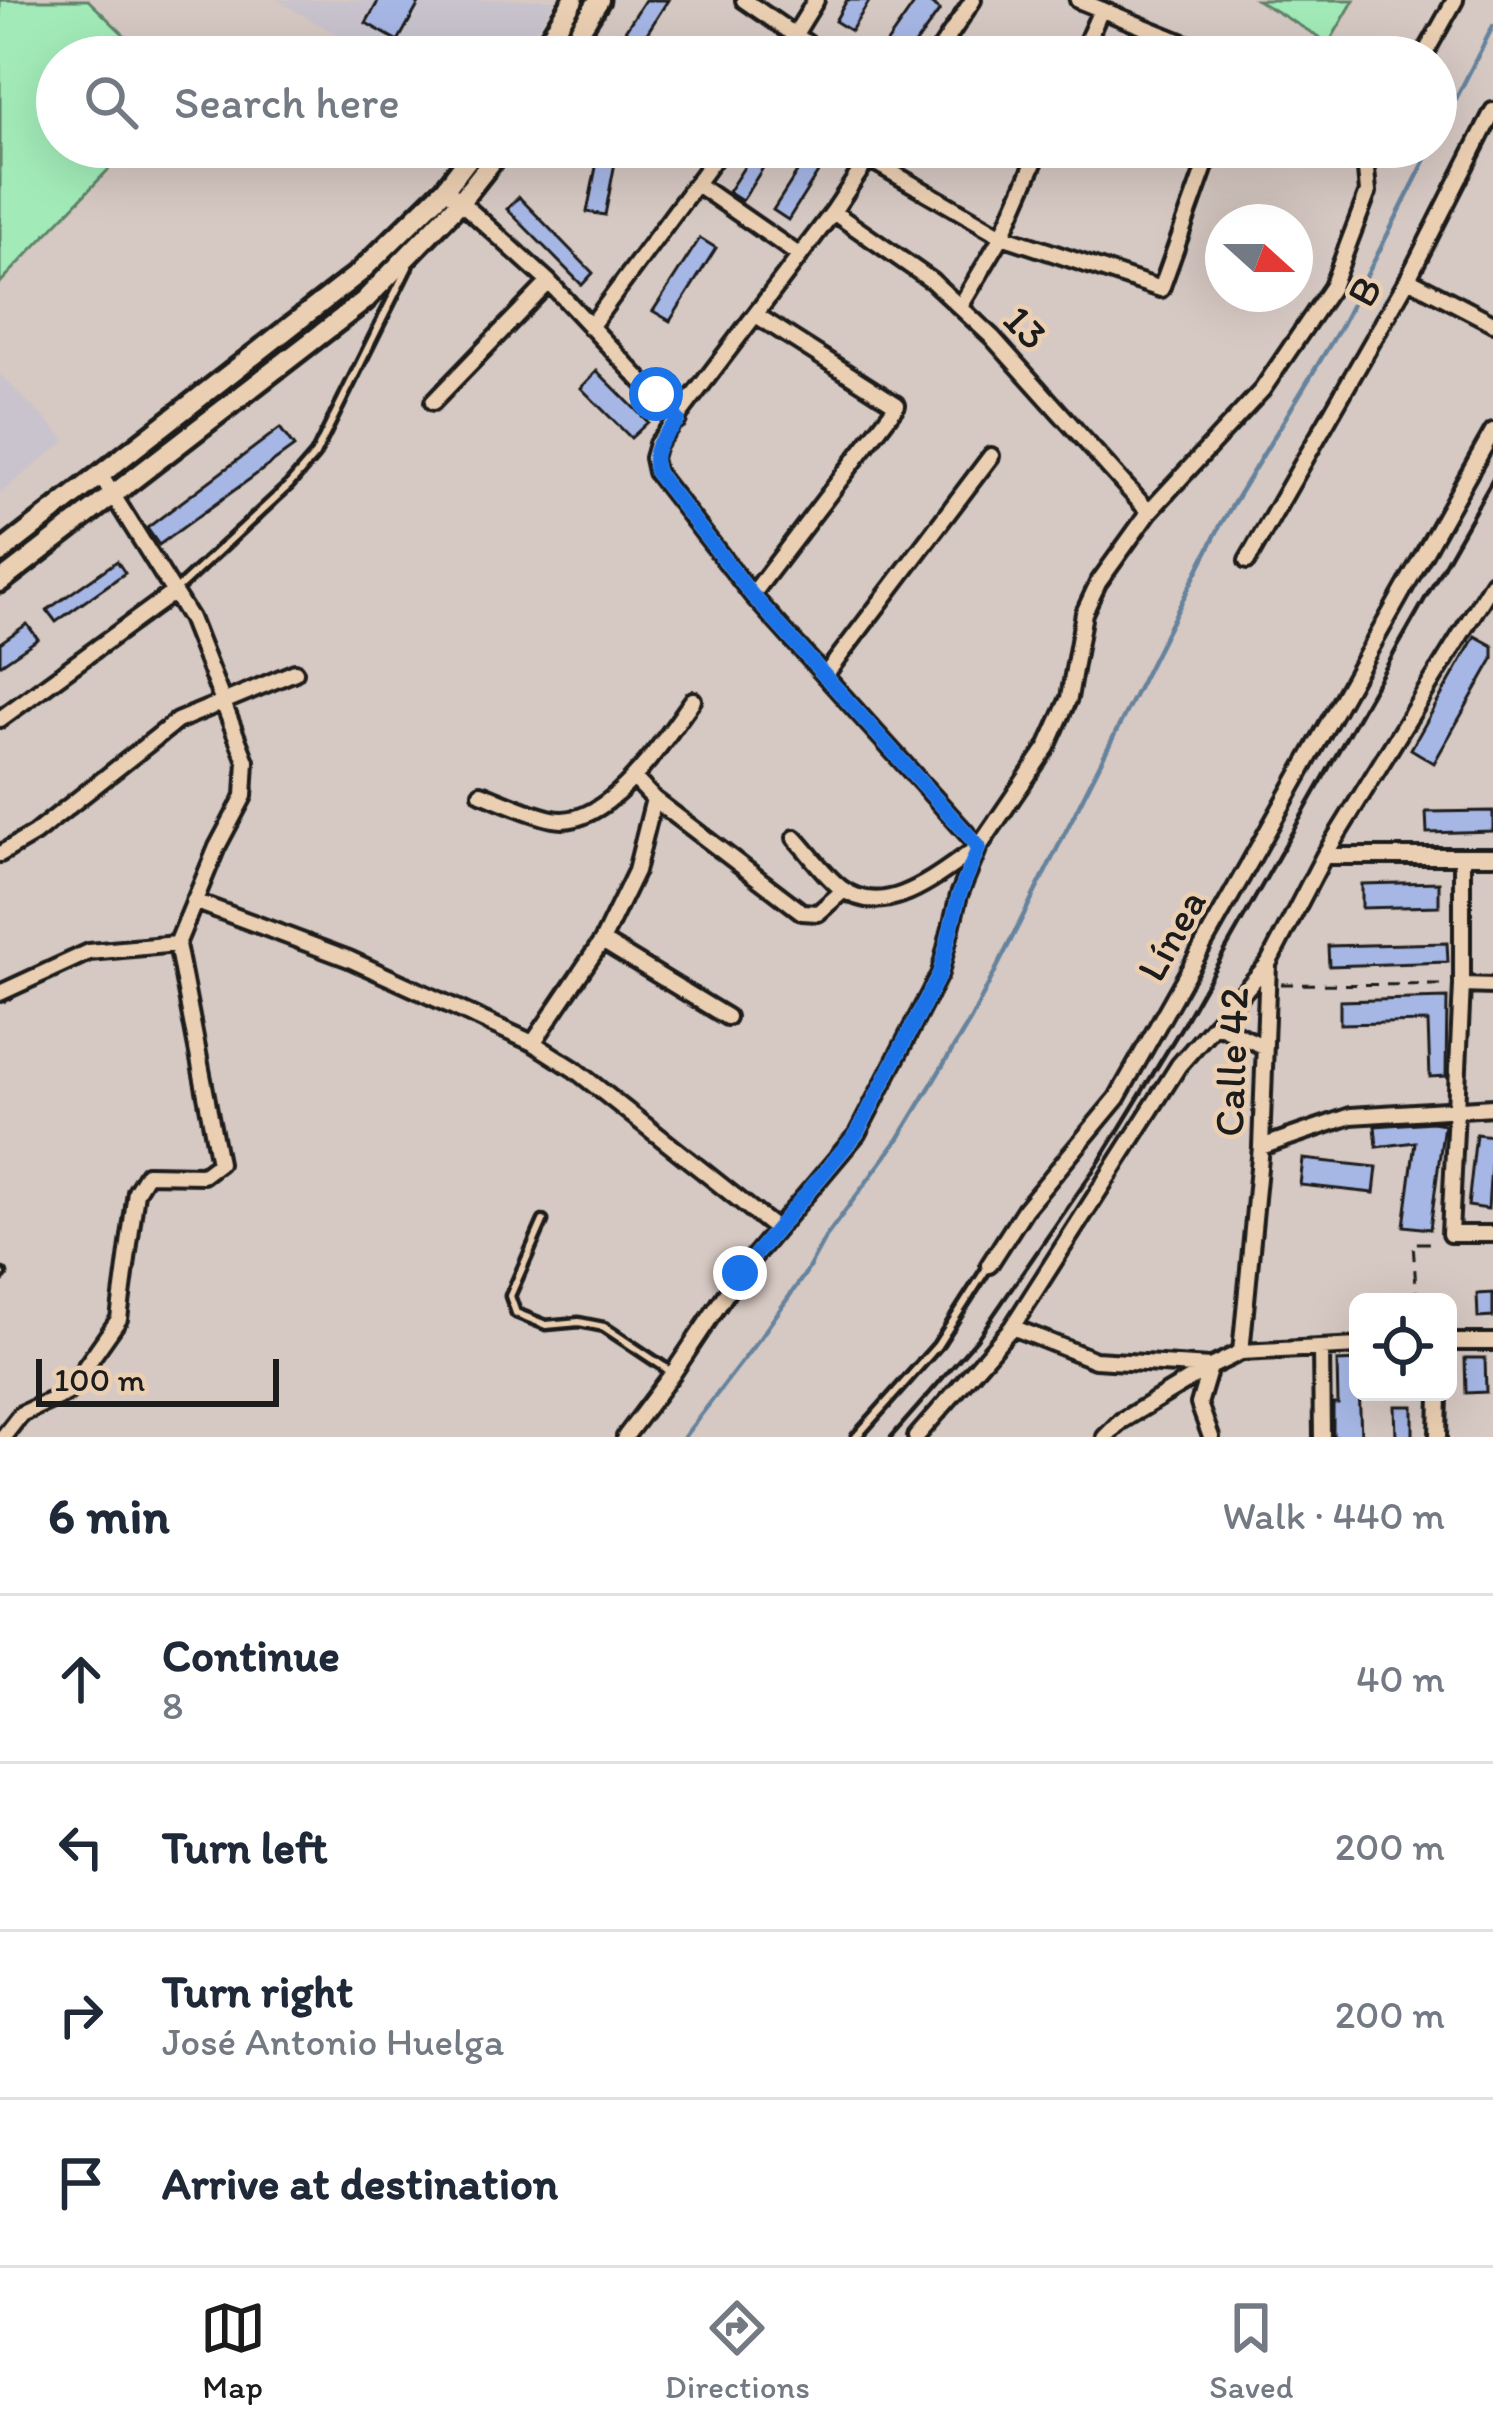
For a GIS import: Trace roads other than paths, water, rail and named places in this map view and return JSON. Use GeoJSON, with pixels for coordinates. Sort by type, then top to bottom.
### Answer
{"type":"FeatureCollection","features":[{"type":"Feature","properties":{"kind":"main road"},"geometry":{"type":"LineString","coordinates":[[551,36],[574,0]]}},
{"type":"Feature","properties":{"kind":"main road"},"geometry":{"type":"LineString","coordinates":[[576,36],[599,0]]}},
{"type":"Feature","properties":{"kind":"main road"},"geometry":{"type":"LineString","coordinates":[[0,582],[364,302],[418,248],[466,168]]}},
{"type":"Feature","properties":{"kind":"main road"},"geometry":{"type":"LineString","coordinates":[[0,553],[359,273],[481,168]]}},
{"type":"Feature","properties":{"kind":"street"},"geometry":{"type":"LineString","coordinates":[[744,0],[799,36]]}},
{"type":"Feature","properties":{"kind":"street"},"geometry":{"type":"LineString","coordinates":[[796,34],[816,0]]}},
{"type":"Feature","properties":{"kind":"street"},"geometry":{"type":"LineString","coordinates":[[949,36],[973,0]]}},
{"type":"Feature","properties":{"kind":"street"},"geometry":{"type":"LineString","coordinates":[[1078,0],[1166,36]]}},
{"type":"Feature","properties":{"kind":"street"},"geometry":{"type":"LineString","coordinates":[[1435,36],[1455,0]]}},
{"type":"Feature","properties":{"kind":"street"},"geometry":{"type":"LineString","coordinates":[[1089,36],[1101,10]]}},
{"type":"Feature","properties":{"kind":"street","name":"B"},"geometry":{"type":"LineString","coordinates":[[1247,561],[1408,279],[1493,111]]}},
{"type":"Feature","properties":{"kind":"street"},"geometry":{"type":"LineString","coordinates":[[590,327],[709,168]]}},
{"type":"Feature","properties":{"kind":"street"},"geometry":{"type":"LineString","coordinates":[[863,168],[757,316],[657,444],[652,458],[656,472],[752,595],[979,847]]}},
{"type":"Feature","properties":{"kind":"street"},"geometry":{"type":"LineString","coordinates":[[896,168],[1002,236],[1160,289],[1204,168]]}},
{"type":"Feature","properties":{"kind":"street"},"geometry":{"type":"LineString","coordinates":[[960,307],[1002,236],[1032,168]]}},
{"type":"Feature","properties":{"kind":"street"},"geometry":{"type":"LineString","coordinates":[[625,1437],[740,1273],[857,1133],[940,973],[959,895],[979,847],[1047,747],[1069,698],[1084,613],[1098,583],[1149,512],[1262,390],[1332,287],[1368,192],[1366,168]]}},
{"type":"Feature","properties":{"kind":"street"},"geometry":{"type":"LineString","coordinates":[[698,185],[800,256]]}},
{"type":"Feature","properties":{"kind":"street"},"geometry":{"type":"LineString","coordinates":[[453,195],[549,282],[678,420]]}},
{"type":"Feature","properties":{"kind":"street","name":"13"},"geometry":{"type":"LineString","coordinates":[[833,212],[932,281],[960,307],[1149,512]]}},
{"type":"Feature","properties":{"kind":"street"},"geometry":{"type":"LineString","coordinates":[[1408,279],[1493,323]]}},
{"type":"Feature","properties":{"kind":"street"},"geometry":{"type":"LineString","coordinates":[[433,402],[549,282]]}},
{"type":"Feature","properties":{"kind":"street"},"geometry":{"type":"LineString","coordinates":[[752,595],[897,405],[757,316]]}},
{"type":"Feature","properties":{"kind":"street","name":"Línea"},"geometry":{"type":"LineString","coordinates":[[989,1265],[1025,1209],[1117,1098],[1493,431]]}},
{"type":"Feature","properties":{"kind":"street"},"geometry":{"type":"LineString","coordinates":[[826,674],[991,456]]}},
{"type":"Feature","properties":{"kind":"street"},"geometry":{"type":"LineString","coordinates":[[3,1437],[22,1414],[67,1393],[119,1318],[136,1192],[146,1174],[203,1175],[219,1163],[177,944],[244,796],[246,760],[190,618],[101,476]]}},
{"type":"Feature","properties":{"kind":"street","name":"Calle 42"},"geometry":{"type":"LineString","coordinates":[[1241,1352],[1261,1148],[1268,964],[1324,856],[1493,582]]}},
{"type":"Feature","properties":{"kind":"street"},"geometry":{"type":"LineString","coordinates":[[0,719],[174,592]]}},
{"type":"Feature","properties":{"kind":"street"},"geometry":{"type":"LineString","coordinates":[[0,854],[34,834],[153,736],[222,699],[295,672]]}},
{"type":"Feature","properties":{"kind":"street"},"geometry":{"type":"LineString","coordinates":[[481,793],[557,820],[586,815],[635,779],[693,700]]}},
{"type":"Feature","properties":{"kind":"street"},"geometry":{"type":"LineString","coordinates":[[635,779],[654,799],[802,912],[818,913],[844,890]]}},
{"type":"Feature","properties":{"kind":"street"},"geometry":{"type":"LineString","coordinates":[[533,1043],[602,941],[635,871],[654,799]]}},
{"type":"Feature","properties":{"kind":"street"},"geometry":{"type":"LineString","coordinates":[[795,838],[844,890],[869,898],[890,899],[914,891],[979,847]]}},
{"type":"Feature","properties":{"kind":"street"},"geometry":{"type":"LineString","coordinates":[[1324,856],[1493,856]]}},
{"type":"Feature","properties":{"kind":"street"},"geometry":{"type":"LineString","coordinates":[[1462,856],[1462,986],[1450,1234],[1493,1234]]}},
{"type":"Feature","properties":{"kind":"street"},"geometry":{"type":"LineString","coordinates":[[194,901],[349,959],[533,1043],[574,1069],[776,1229]]}},
{"type":"Feature","properties":{"kind":"street"},"geometry":{"type":"LineString","coordinates":[[602,941],[727,1017]]}},
{"type":"Feature","properties":{"kind":"street"},"geometry":{"type":"LineString","coordinates":[[0,993],[89,952],[177,944]]}},
{"type":"Feature","properties":{"kind":"street","name":"Línea"},"geometry":{"type":"LineString","coordinates":[[916,1437],[1012,1327],[1179,1064],[1268,964]]}},
{"type":"Feature","properties":{"kind":"street"},"geometry":{"type":"LineString","coordinates":[[1462,986],[1493,986]]}},
{"type":"Feature","properties":{"kind":"street"},"geometry":{"type":"LineString","coordinates":[[1215,1024],[1265,1047]]}},
{"type":"Feature","properties":{"kind":"street"},"geometry":{"type":"LineString","coordinates":[[1261,1148],[1351,1116],[1493,1107]]}},
{"type":"Feature","properties":{"kind":"street"},"geometry":{"type":"LineString","coordinates":[[1012,1327],[1095,1360],[1210,1367]]}},
{"type":"Feature","properties":{"kind":"street"},"geometry":{"type":"LineString","coordinates":[[1457,1342],[1493,1342]]}},
{"type":"Feature","properties":{"kind":"street"},"geometry":{"type":"LineString","coordinates":[[1105,1437],[1121,1421],[1241,1352],[1349,1346]]}},
{"type":"Feature","properties":{"kind":"street"},"geometry":{"type":"LineString","coordinates":[[1321,1348],[1322,1437]]}},
{"type":"Feature","properties":{"kind":"street"},"geometry":{"type":"LineString","coordinates":[[1210,1367],[1199,1404],[1211,1437]]}},
{"type":"Feature","properties":{"kind":"street"},"geometry":{"type":"LineString","coordinates":[[1438,1437],[1439,1401]]}},
{"type":"Feature","properties":{"kind":"lane"},"geometry":{"type":"LineString","coordinates":[[174,592],[315,455],[418,248]]}},
{"type":"Feature","properties":{"kind":"lane"},"geometry":{"type":"LineString","coordinates":[[543,1221],[510,1296],[516,1312],[546,1325],[579,1322],[604,1327],[674,1373]]}},
{"type":"Feature","properties":{"kind":"lane","name":"Línea"},"geometry":{"type":"LineString","coordinates":[[856,1437],[937,1346],[989,1265]]}},
{"type":"Feature","properties":{"kind":"waterway"},"geometry":{"type":"LineString","coordinates":[[1457,97],[1493,26]]}},
{"type":"Feature","properties":{"kind":"waterway"},"geometry":{"type":"LineString","coordinates":[[684,1437],[760,1338],[825,1238],[899,1138],[971,1019],[1221,524],[1340,328],[1421,168]]}},
{"type":"Feature","properties":{"kind":"railway"},"geometry":{"type":"LineString","coordinates":[[891,1437],[977,1339],[1099,1162],[1181,1028],[1493,479]]}}]}
